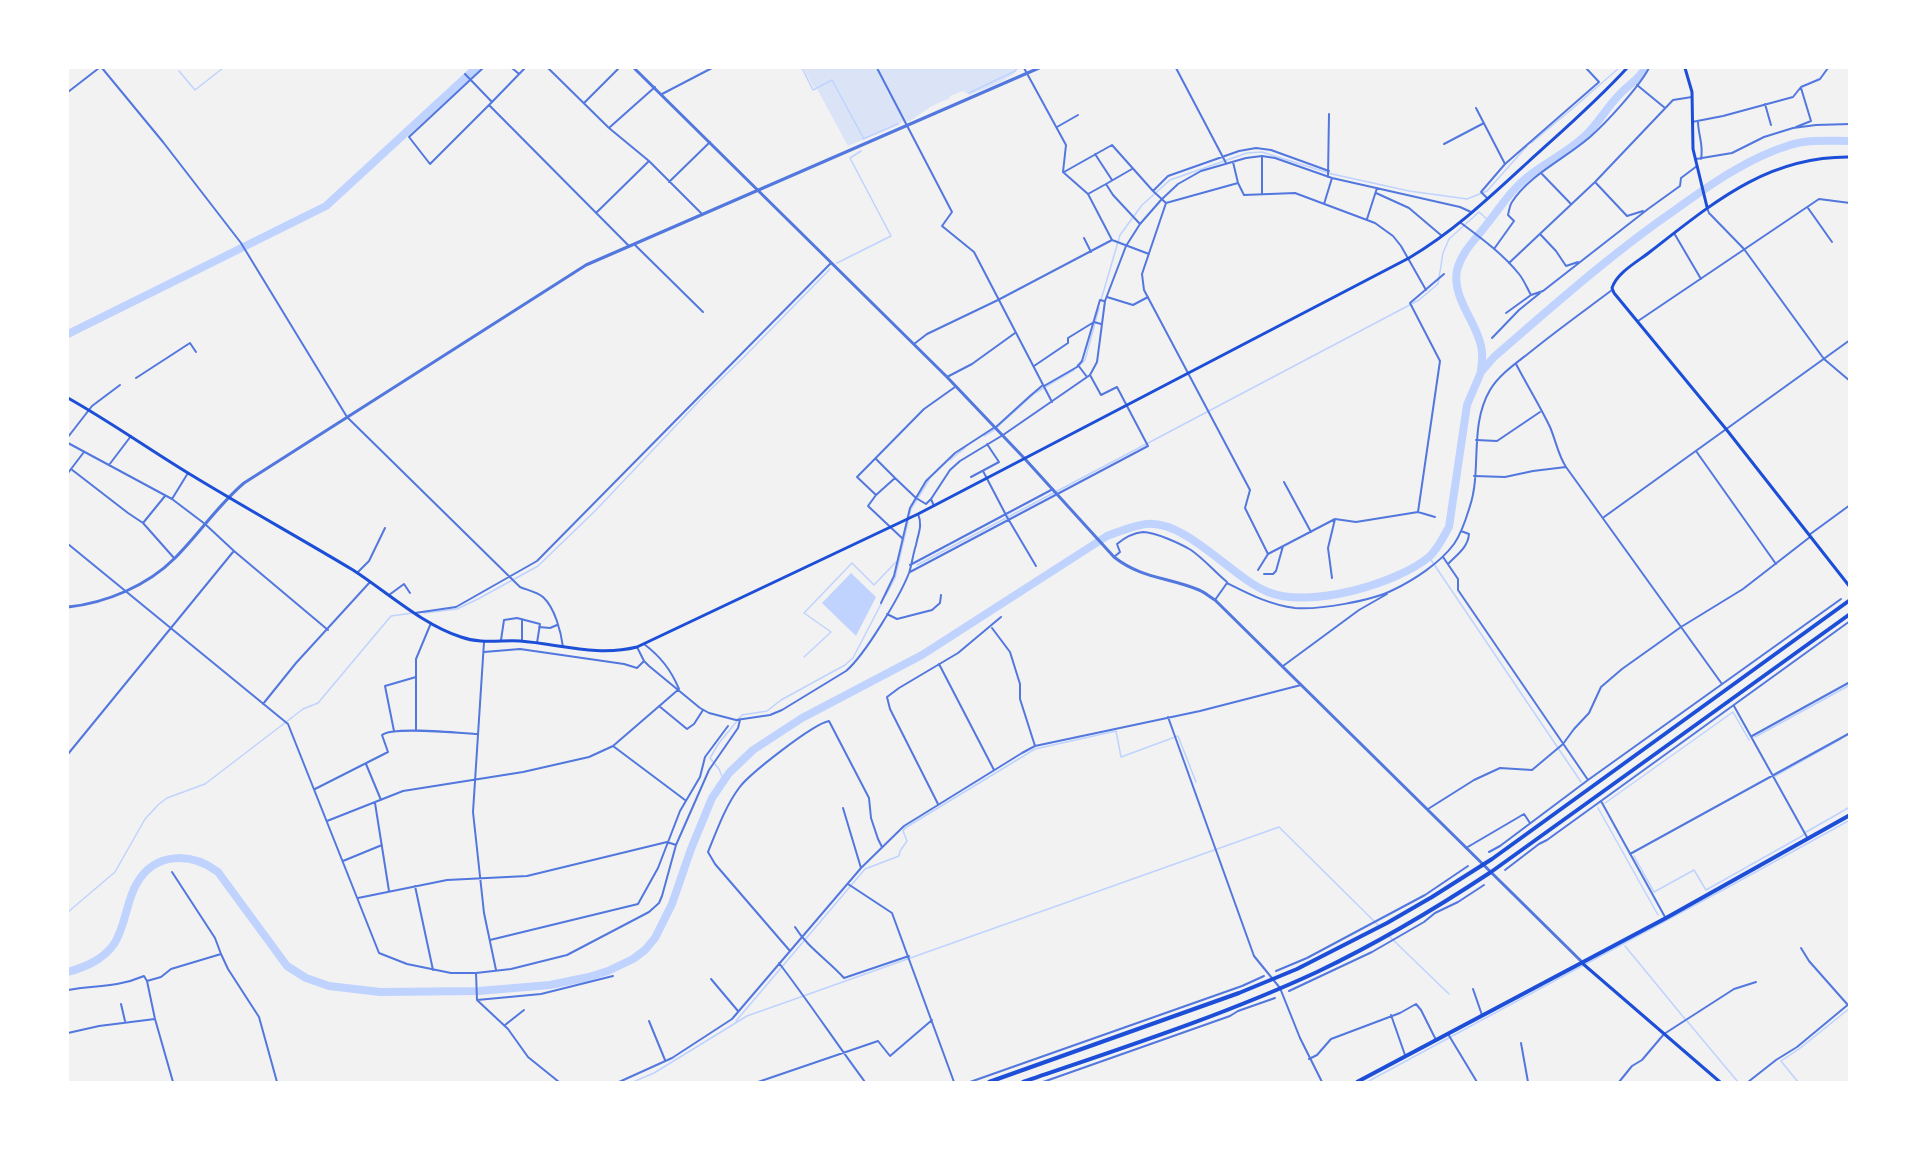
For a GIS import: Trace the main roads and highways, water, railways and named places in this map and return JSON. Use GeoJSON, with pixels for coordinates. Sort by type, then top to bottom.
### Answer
{"type":"FeatureCollection","features":[{"type":"Feature","properties":{"kind":"main road"},"geometry":{"type":"LineString","coordinates":[[68,398],[188,473],[357,573],[431,623],[463,638],[484,642],[522,641],[595,652],[624,650],[644,644],[934,506],[1408,258],[1442,236],[1488,199],[1582,113],[1624,68]]}},
{"type":"Feature","properties":{"kind":"main road"},"geometry":{"type":"LineString","coordinates":[[1685,68],[1692,97],[1695,159],[1707,207]]}},
{"type":"Feature","properties":{"kind":"main road"},"geometry":{"type":"LineString","coordinates":[[1850,157],[1813,159],[1780,167],[1741,185],[1707,207],[1618,277],[1612,290],[1726,429],[1850,587]]}},
{"type":"Feature","properties":{"kind":"main road"},"geometry":{"type":"LineString","coordinates":[[989,1083],[1274,979],[1363,936],[1432,897],[1483,864],[1507,844],[1720,693],[1816,621],[1850,600]]}},
{"type":"Feature","properties":{"kind":"main road"},"geometry":{"type":"LineString","coordinates":[[1023,1083],[1244,1006],[1280,988],[1318,974],[1441,908],[1532,846],[1850,614]]}},
{"type":"Feature","properties":{"kind":"main road"},"geometry":{"type":"LineString","coordinates":[[1358,1083],[1666,918],[1850,816]]}},
{"type":"Feature","properties":{"kind":"main road"},"geometry":{"type":"LineString","coordinates":[[1582,963],[1720,1083]]}},
{"type":"Feature","properties":{"kind":"water"},"geometry":{"type":"Polygon","coordinates":[[[851,573],[876,597],[856,636],[822,603],[851,573]]]}},
{"type":"Feature","properties":{"kind":"waterway"},"geometry":{"type":"LineString","coordinates":[[179,71],[195,90],[223,68]]}},
{"type":"Feature","properties":{"kind":"waterway"},"geometry":{"type":"LineString","coordinates":[[68,334],[326,206],[476,68]]}},
{"type":"Feature","properties":{"kind":"waterway"},"geometry":{"type":"LineString","coordinates":[[802,68],[813,90],[832,80],[864,139]]}},
{"type":"Feature","properties":{"kind":"waterway"},"geometry":{"type":"LineString","coordinates":[[969,93],[1017,68]]}},
{"type":"Feature","properties":{"kind":"waterway"},"geometry":{"type":"LineString","coordinates":[[1531,143],[1619,68]]}},
{"type":"Feature","properties":{"kind":"waterway"},"geometry":{"type":"LineString","coordinates":[[1481,370],[1480,343],[1457,288],[1457,270],[1462,257],[1514,189],[1532,173],[1571,148],[1585,136],[1615,99],[1637,79],[1645,68]]}},
{"type":"Feature","properties":{"kind":"waterway"},"geometry":{"type":"LineString","coordinates":[[863,139],[898,124]]}},
{"type":"Feature","properties":{"kind":"waterway"},"geometry":{"type":"LineString","coordinates":[[68,972],[93,962],[110,950],[118,937],[137,883],[153,865],[174,858],[196,861],[218,872],[287,966],[306,978],[329,986],[380,992],[479,991],[550,985],[608,971],[633,959],[655,938],[672,904],[712,798],[729,773],[753,750],[802,718],[922,655],[1107,536],[1141,525],[1161,525],[1193,540],[1254,585],[1268,592],[1306,598],[1328,596],[1374,584],[1396,576],[1429,557],[1438,547],[1449,527],[1467,405],[1481,372],[1494,357],[1628,244],[1716,181],[1759,157],[1790,145],[1812,141],[1850,141]]}},
{"type":"Feature","properties":{"kind":"waterway"},"geometry":{"type":"LineString","coordinates":[[1101,300],[1120,235],[1142,205],[1170,180],[1247,153],[1262,152],[1332,174],[1409,191],[1467,199],[1487,191],[1527,146]]}},
{"type":"Feature","properties":{"kind":"waterway"},"geometry":{"type":"LineString","coordinates":[[837,263],[891,236],[850,158],[861,151]]}},
{"type":"Feature","properties":{"kind":"waterway"},"geometry":{"type":"LineString","coordinates":[[917,565],[1419,300],[1438,284],[1443,253],[1449,239],[1479,212],[1489,221]]}},
{"type":"Feature","properties":{"kind":"waterway"},"geometry":{"type":"LineString","coordinates":[[424,613],[457,609],[538,566],[596,510],[703,397],[830,269]]}},
{"type":"Feature","properties":{"kind":"waterway"},"geometry":{"type":"LineString","coordinates":[[1080,365],[1085,360],[1099,308]]}},
{"type":"Feature","properties":{"kind":"waterway"},"geometry":{"type":"LineString","coordinates":[[984,436],[994,430],[1035,393],[1074,370]]}},
{"type":"Feature","properties":{"kind":"waterway"},"geometry":{"type":"LineString","coordinates":[[950,460],[965,448]]}},
{"type":"Feature","properties":{"kind":"waterway"},"geometry":{"type":"LineString","coordinates":[[886,595],[895,578],[911,509],[929,480]]}},
{"type":"Feature","properties":{"kind":"waterway"},"geometry":{"type":"LineString","coordinates":[[1429,557],[1581,782]]}},
{"type":"Feature","properties":{"kind":"waterway"},"geometry":{"type":"LineString","coordinates":[[804,657],[831,632],[804,613],[852,563],[874,585],[896,562]]}},
{"type":"Feature","properties":{"kind":"waterway"},"geometry":{"type":"LineString","coordinates":[[724,781],[719,769],[710,758],[742,715],[767,711],[781,700],[845,665],[853,658],[881,604]]}},
{"type":"Feature","properties":{"kind":"waterway"},"geometry":{"type":"LineString","coordinates":[[68,912],[115,872],[145,819],[159,804],[167,798],[205,784],[303,709],[318,703],[391,616],[413,613]]}},
{"type":"Feature","properties":{"kind":"waterway"},"geometry":{"type":"LineString","coordinates":[[1755,737],[1850,685]]}},
{"type":"Feature","properties":{"kind":"waterway"},"geometry":{"type":"LineString","coordinates":[[1605,803],[1733,712],[1749,740]]}},
{"type":"Feature","properties":{"kind":"waterway"},"geometry":{"type":"LineString","coordinates":[[736,1021],[865,869],[899,856],[907,841],[903,831],[905,828],[1035,749],[1116,731],[1121,757],[1178,736],[1196,782]]}},
{"type":"Feature","properties":{"kind":"waterway"},"geometry":{"type":"LineString","coordinates":[[1775,776],[1841,739]]}},
{"type":"Feature","properties":{"kind":"waterway"},"geometry":{"type":"LineString","coordinates":[[1634,856],[1654,892],[1694,870],[1706,890],[1850,807]]}},
{"type":"Feature","properties":{"kind":"waterway"},"geometry":{"type":"LineString","coordinates":[[1598,808],[1658,915]]}},
{"type":"Feature","properties":{"kind":"waterway"},"geometry":{"type":"LineString","coordinates":[[1367,1082],[1850,820]]}},
{"type":"Feature","properties":{"kind":"waterway"},"geometry":{"type":"LineString","coordinates":[[633,1082],[654,1073],[747,1016],[1279,827],[1378,925]]}},
{"type":"Feature","properties":{"kind":"waterway"},"geometry":{"type":"LineString","coordinates":[[1390,937],[1449,994]]}},
{"type":"Feature","properties":{"kind":"waterway"},"geometry":{"type":"LineString","coordinates":[[1625,946],[1685,1019]]}},
{"type":"Feature","properties":{"kind":"waterway"},"geometry":{"type":"LineString","coordinates":[[1798,1082],[1781,1061],[1850,1008]]}},
{"type":"Feature","properties":{"kind":"waterway"},"geometry":{"type":"LineString","coordinates":[[1687,1021],[1738,1082]]}}]}
